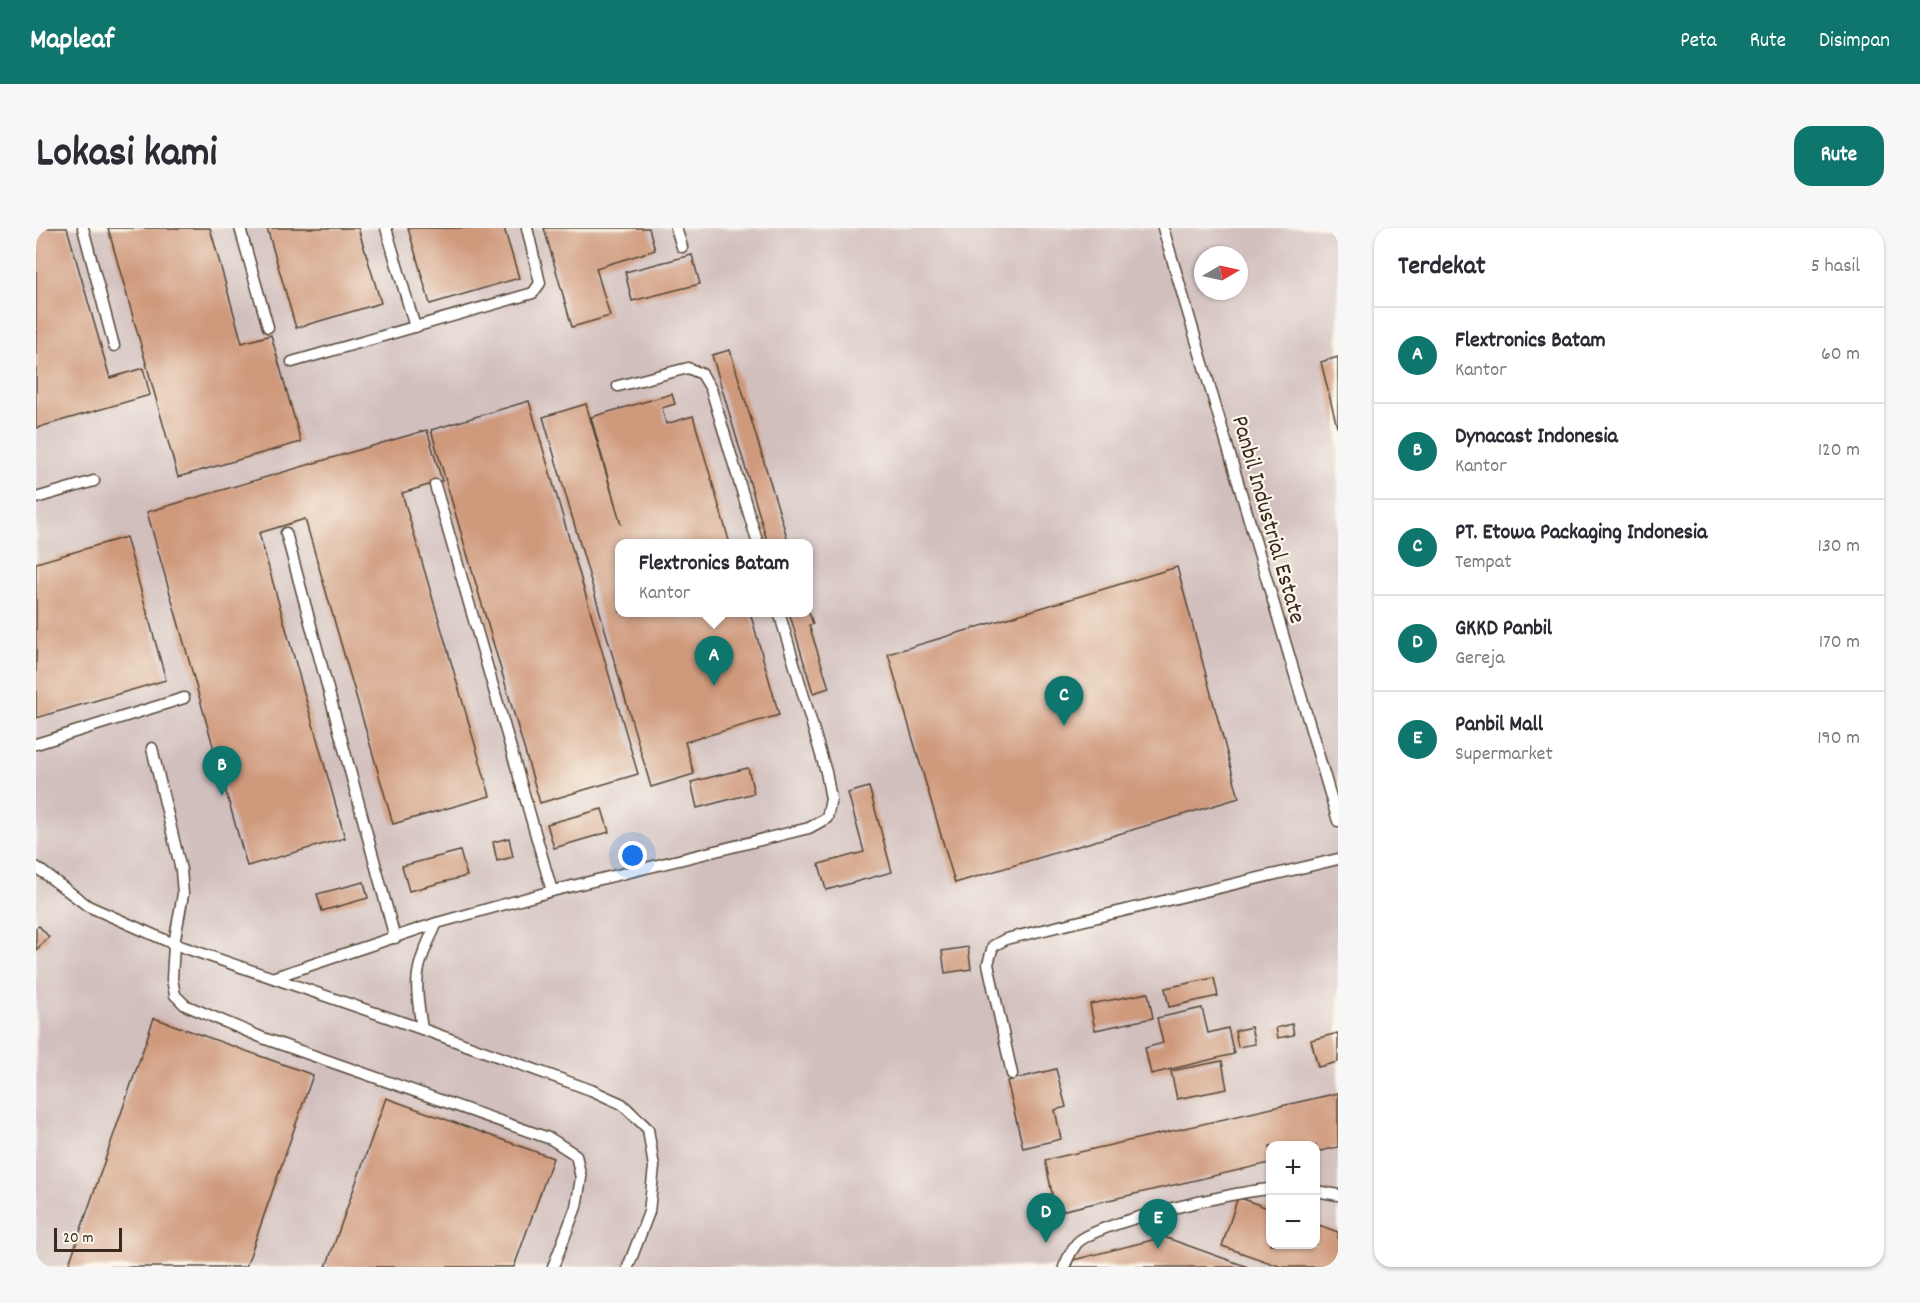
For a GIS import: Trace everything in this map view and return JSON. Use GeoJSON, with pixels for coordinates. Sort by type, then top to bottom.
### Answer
{"type":"FeatureCollection","features":[{"type":"Feature","properties":{"kind":"lane"},"geometry":{"type":"LineString","coordinates":[[83,228],[114,346]]}},
{"type":"Feature","properties":{"kind":"lane"},"geometry":{"type":"LineString","coordinates":[[240,228],[268,327]]}},
{"type":"Feature","properties":{"kind":"lane"},"geometry":{"type":"LineString","coordinates":[[386,228],[415,327]]}},
{"type":"Feature","properties":{"kind":"lane"},"geometry":{"type":"LineString","coordinates":[[292,362],[533,293],[540,283],[527,228]]}},
{"type":"Feature","properties":{"kind":"lane"},"geometry":{"type":"LineString","coordinates":[[676,228],[682,247]]}},
{"type":"Feature","properties":{"kind":"lane","name":"Panbil Industrial Estate"},"geometry":{"type":"LineString","coordinates":[[1163,228],[1338,821]]}},
{"type":"Feature","properties":{"kind":"lane"},"geometry":{"type":"LineString","coordinates":[[618,386],[688,368],[702,374],[711,388],[757,539]]}},
{"type":"Feature","properties":{"kind":"lane"},"geometry":{"type":"LineString","coordinates":[[36,498],[94,481]]}},
{"type":"Feature","properties":{"kind":"lane"},"geometry":{"type":"LineString","coordinates":[[435,485],[552,891]]}},
{"type":"Feature","properties":{"kind":"lane"},"geometry":{"type":"LineString","coordinates":[[286,532],[396,938]]}},
{"type":"Feature","properties":{"kind":"lane"},"geometry":{"type":"LineString","coordinates":[[275,977],[437,923],[552,891],[808,828],[827,818],[831,799],[826,772],[780,617]]}},
{"type":"Feature","properties":{"kind":"lane"},"geometry":{"type":"LineString","coordinates":[[36,744],[184,698]]}},
{"type":"Feature","properties":{"kind":"lane"},"geometry":{"type":"LineString","coordinates":[[152,748],[181,870],[183,894],[174,944],[172,979],[176,995],[185,1005],[200,1013],[262,1038],[551,1139],[576,1155],[581,1178],[576,1207],[553,1267]]}},
{"type":"Feature","properties":{"kind":"lane"},"geometry":{"type":"LineString","coordinates":[[1012,1074],[988,964],[993,946],[1006,939],[1338,859]]}},
{"type":"Feature","properties":{"kind":"lane"},"geometry":{"type":"LineString","coordinates":[[36,867],[88,906],[174,944],[422,1029],[591,1090],[622,1104],[648,1129],[654,1167],[649,1212],[628,1267]]}},
{"type":"Feature","properties":{"kind":"lane"},"geometry":{"type":"LineString","coordinates":[[422,1029],[415,985],[419,960],[437,923]]}},
{"type":"Feature","properties":{"kind":"lane"},"geometry":{"type":"LineString","coordinates":[[1064,1267],[1077,1243],[1102,1228],[1219,1198],[1266,1190]]}},
{"type":"Feature","properties":{"kind":"lane"},"geometry":{"type":"LineString","coordinates":[[1320,1192],[1338,1195]]}},
{"type":"Feature","properties":{"kind":"shaded area"},"geometry":{"type":"Polygon","coordinates":[[[36,228],[1338,228],[1338,1267],[36,1267],[36,228]]]}},
{"type":"Feature","properties":{"kind":"building"},"geometry":{"type":"Polygon","coordinates":[[[36,228],[67,228],[110,378],[143,368],[150,395],[36,428],[36,228]]]}},
{"type":"Feature","properties":{"kind":"building"},"geometry":{"type":"Polygon","coordinates":[[[108,228],[210,228],[242,343],[271,335],[301,442],[178,477],[108,228]]]}},
{"type":"Feature","properties":{"kind":"building"},"geometry":{"type":"Polygon","coordinates":[[[267,228],[358,228],[381,303],[296,328],[267,228]]]}},
{"type":"Feature","properties":{"kind":"building"},"geometry":{"type":"Polygon","coordinates":[[[408,228],[504,228],[519,278],[430,304],[408,228]]]}},
{"type":"Feature","properties":{"kind":"building"},"geometry":{"type":"Polygon","coordinates":[[[544,228],[649,228],[655,250],[596,268],[610,316],[572,327],[544,228]]]}},
{"type":"Feature","properties":{"kind":"building"},"geometry":{"type":"Polygon","coordinates":[[[692,255],[700,284],[632,301],[625,272],[692,255]]]}},
{"type":"Feature","properties":{"kind":"building"},"geometry":{"type":"Polygon","coordinates":[[[730,350],[787,539],[767,539],[712,355],[730,350]]]}},
{"type":"Feature","properties":{"kind":"building"},"geometry":{"type":"Polygon","coordinates":[[[1338,357],[1338,427],[1337,427],[1321,362],[1338,357]]]}},
{"type":"Feature","properties":{"kind":"building"},"geometry":{"type":"Polygon","coordinates":[[[672,394],[675,404],[662,408],[666,424],[693,416],[729,539],[615,539],[615,617],[751,617],[779,715],[685,742],[694,774],[651,787],[543,417],[586,404],[621,525],[591,417],[672,394]]]}},
{"type":"Feature","properties":{"kind":"building"},"geometry":{"type":"Polygon","coordinates":[[[529,401],[638,774],[540,803],[431,430],[529,401]]]}},
{"type":"Feature","properties":{"kind":"building"},"geometry":{"type":"Polygon","coordinates":[[[427,430],[442,481],[402,493],[490,796],[393,824],[305,519],[259,533],[345,838],[247,866],[147,512],[427,430]]]}},
{"type":"Feature","properties":{"kind":"building"},"geometry":{"type":"Polygon","coordinates":[[[126,537],[166,680],[36,718],[36,563],[126,537]]]}},
{"type":"Feature","properties":{"kind":"building"},"geometry":{"type":"Polygon","coordinates":[[[1177,567],[1239,798],[955,883],[888,654],[1177,567]]]}},
{"type":"Feature","properties":{"kind":"building"},"geometry":{"type":"Polygon","coordinates":[[[790,617],[811,617],[813,624],[809,625],[829,688],[813,693],[790,617]]]}},
{"type":"Feature","properties":{"kind":"building"},"geometry":{"type":"Polygon","coordinates":[[[748,768],[754,793],[697,808],[691,782],[748,768]]]}},
{"type":"Feature","properties":{"kind":"building"},"geometry":{"type":"Polygon","coordinates":[[[869,787],[892,872],[826,890],[819,864],[864,852],[848,793],[869,787]]]}},
{"type":"Feature","properties":{"kind":"building"},"geometry":{"type":"Polygon","coordinates":[[[602,809],[609,832],[554,848],[547,824],[602,809]]]}},
{"type":"Feature","properties":{"kind":"building"},"geometry":{"type":"Polygon","coordinates":[[[509,838],[513,857],[497,861],[493,842],[509,838]]]}},
{"type":"Feature","properties":{"kind":"building"},"geometry":{"type":"Polygon","coordinates":[[[460,851],[467,876],[409,891],[402,866],[460,851]]]}},
{"type":"Feature","properties":{"kind":"building"},"geometry":{"type":"Polygon","coordinates":[[[364,882],[368,898],[322,911],[317,894],[364,882]]]}},
{"type":"Feature","properties":{"kind":"building"},"geometry":{"type":"Polygon","coordinates":[[[39,926],[49,937],[36,950],[36,928],[39,926]]]}},
{"type":"Feature","properties":{"kind":"building"},"geometry":{"type":"Polygon","coordinates":[[[968,947],[971,969],[945,973],[942,951],[968,947]]]}},
{"type":"Feature","properties":{"kind":"building"},"geometry":{"type":"Polygon","coordinates":[[[1214,978],[1218,996],[1169,1007],[1165,988],[1214,978]]]}},
{"type":"Feature","properties":{"kind":"building"},"geometry":{"type":"Polygon","coordinates":[[[1148,993],[1153,1018],[1095,1030],[1090,1004],[1148,993]]]}},
{"type":"Feature","properties":{"kind":"building"},"geometry":{"type":"Polygon","coordinates":[[[1202,1008],[1208,1033],[1228,1028],[1234,1054],[1151,1074],[1145,1048],[1163,1043],[1157,1018],[1202,1008]]]}},
{"type":"Feature","properties":{"kind":"building"},"geometry":{"type":"Polygon","coordinates":[[[154,1018],[313,1075],[246,1267],[68,1267],[154,1018]]]}},
{"type":"Feature","properties":{"kind":"building"},"geometry":{"type":"Polygon","coordinates":[[[1292,1024],[1294,1035],[1278,1038],[1276,1028],[1292,1024]]]}},
{"type":"Feature","properties":{"kind":"building"},"geometry":{"type":"Polygon","coordinates":[[[1251,1027],[1255,1044],[1238,1047],[1235,1031],[1251,1027]]]}},
{"type":"Feature","properties":{"kind":"building"},"geometry":{"type":"Polygon","coordinates":[[[1338,1033],[1338,1062],[1318,1067],[1311,1040],[1338,1033]]]}},
{"type":"Feature","properties":{"kind":"building"},"geometry":{"type":"Polygon","coordinates":[[[1222,1061],[1227,1089],[1177,1099],[1171,1071],[1222,1061]]]}},
{"type":"Feature","properties":{"kind":"building"},"geometry":{"type":"Polygon","coordinates":[[[1056,1069],[1066,1107],[1055,1110],[1061,1139],[1023,1148],[1007,1081],[1056,1069]]]}},
{"type":"Feature","properties":{"kind":"building"},"geometry":{"type":"Polygon","coordinates":[[[1338,1093],[1338,1147],[1320,1151],[1320,1141],[1266,1141],[1266,1164],[1056,1212],[1045,1160],[1338,1093]]]}},
{"type":"Feature","properties":{"kind":"building"},"geometry":{"type":"Polygon","coordinates":[[[386,1098],[553,1158],[514,1267],[326,1267],[386,1098]]]}},
{"type":"Feature","properties":{"kind":"building"},"geometry":{"type":"Polygon","coordinates":[[[1238,1197],[1266,1208],[1266,1249],[1320,1249],[1320,1225],[1338,1232],[1338,1267],[1282,1267],[1222,1246],[1238,1197]]]}},
{"type":"Feature","properties":{"kind":"building"},"geometry":{"type":"Polygon","coordinates":[[[1164,1237],[1248,1267],[1071,1267],[1073,1260],[1164,1237]]]}},
{"type":"Feature","properties":{"kind":"place","name":"Flextronics Batam"},"geometry":{"type":"Point","coordinates":[714,686]}},
{"type":"Feature","properties":{"kind":"place","name":"PT. Etowa Packaging Indonesia"},"geometry":{"type":"Point","coordinates":[1064,726]}},
{"type":"Feature","properties":{"kind":"place","name":"Dynacast Indonesia"},"geometry":{"type":"Point","coordinates":[222,796]}},
{"type":"Feature","properties":{"kind":"place","name":"GKKD Panbil"},"geometry":{"type":"Point","coordinates":[1046,1243]}},
{"type":"Feature","properties":{"kind":"place","name":"Panbil Mall"},"geometry":{"type":"Point","coordinates":[1158,1249]}}]}
